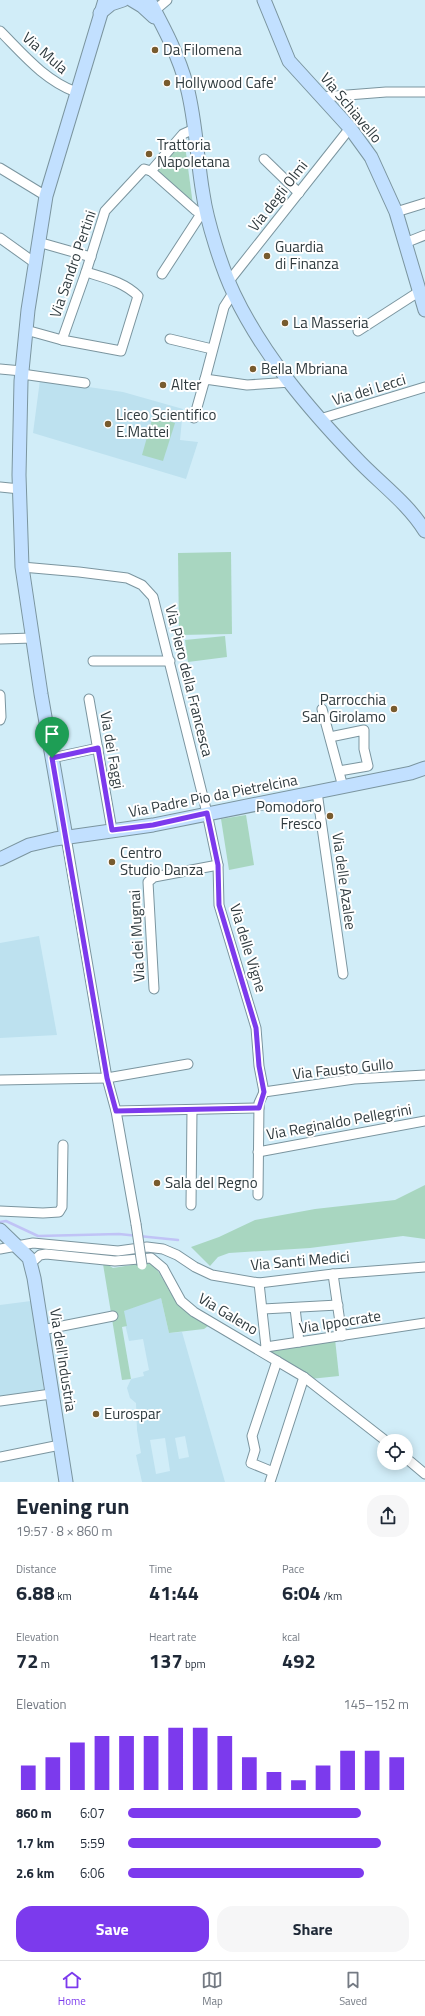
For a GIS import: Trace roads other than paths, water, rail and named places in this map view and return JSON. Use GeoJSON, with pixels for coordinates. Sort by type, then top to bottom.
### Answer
{"type":"FeatureCollection","features":[{"type":"Feature","properties":{"kind":"street"},"geometry":{"type":"LineString","coordinates":[[105,0],[99,14],[46,196],[38,242],[22,372],[20,489],[22,568],[52,758],[107,1078],[116,1111],[142,1265]]}},
{"type":"Feature","properties":{"kind":"street"},"geometry":{"type":"LineString","coordinates":[[99,14],[110,4],[122,0]]}},
{"type":"Feature","properties":{"kind":"street"},"geometry":{"type":"LineString","coordinates":[[132,0],[154,11],[169,38],[179,61],[188,89],[205,215],[231,287],[248,321],[291,382],[320,419],[356,458],[424,524]]}},
{"type":"Feature","properties":{"kind":"street"},"geometry":{"type":"LineString","coordinates":[[154,11],[167,0]]}},
{"type":"Feature","properties":{"kind":"street","name":"Via Schiavello"},"geometry":{"type":"LineString","coordinates":[[264,0],[289,61],[350,128],[372,157],[396,212],[405,243],[421,283],[425,310]]}},
{"type":"Feature","properties":{"kind":"street","name":"Via Mula"},"geometry":{"type":"LineString","coordinates":[[0,31],[42,73],[62,87],[76,92]]}},
{"type":"Feature","properties":{"kind":"street"},"geometry":{"type":"LineString","coordinates":[[322,97],[386,92],[425,92]]}},
{"type":"Feature","properties":{"kind":"street","name":"Via Sandro Pertini"},"geometry":{"type":"LineString","coordinates":[[26,330],[62,340],[91,257],[105,211],[144,169],[151,171],[184,134],[194,128]]}},
{"type":"Feature","properties":{"kind":"street","name":"Via degli Olmi"},"geometry":{"type":"LineString","coordinates":[[194,418],[212,349],[231,287],[299,193],[350,128]]}},
{"type":"Feature","properties":{"kind":"street"},"geometry":{"type":"LineString","coordinates":[[264,159],[299,193]]}},
{"type":"Feature","properties":{"kind":"street"},"geometry":{"type":"LineString","coordinates":[[0,168],[46,196]]}},
{"type":"Feature","properties":{"kind":"street"},"geometry":{"type":"LineString","coordinates":[[151,171],[205,215]]}},
{"type":"Feature","properties":{"kind":"street"},"geometry":{"type":"LineString","coordinates":[[396,212],[425,203]]}},
{"type":"Feature","properties":{"kind":"street"},"geometry":{"type":"LineString","coordinates":[[162,274],[205,215]]}},
{"type":"Feature","properties":{"kind":"street"},"geometry":{"type":"LineString","coordinates":[[405,243],[425,235]]}},
{"type":"Feature","properties":{"kind":"street"},"geometry":{"type":"LineString","coordinates":[[0,238],[35,263]]}},
{"type":"Feature","properties":{"kind":"street"},"geometry":{"type":"LineString","coordinates":[[38,242],[91,257]]}},
{"type":"Feature","properties":{"kind":"street"},"geometry":{"type":"LineString","coordinates":[[62,340],[121,351],[138,296],[130,288],[118,282],[86,272]]}},
{"type":"Feature","properties":{"kind":"street"},"geometry":{"type":"LineString","coordinates":[[358,331],[421,283]]}},
{"type":"Feature","properties":{"kind":"street"},"geometry":{"type":"LineString","coordinates":[[170,339],[212,349]]}},
{"type":"Feature","properties":{"kind":"street"},"geometry":{"type":"LineString","coordinates":[[0,369],[86,383]]}},
{"type":"Feature","properties":{"kind":"street"},"geometry":{"type":"LineString","coordinates":[[205,379],[247,385],[291,382]]}},
{"type":"Feature","properties":{"kind":"street","name":"Via dei Lecci"},"geometry":{"type":"LineString","coordinates":[[320,419],[425,387]]}},
{"type":"Feature","properties":{"kind":"street"},"geometry":{"type":"LineString","coordinates":[[0,487],[20,489]]}},
{"type":"Feature","properties":{"kind":"street","name":"Via Piero della Francesca"},"geometry":{"type":"LineString","coordinates":[[22,568],[79,572],[127,578],[142,585],[153,597],[170,660],[207,813]]}},
{"type":"Feature","properties":{"kind":"street"},"geometry":{"type":"LineString","coordinates":[[0,639],[33,638]]}},
{"type":"Feature","properties":{"kind":"street"},"geometry":{"type":"LineString","coordinates":[[93,661],[170,660]]}},
{"type":"Feature","properties":{"kind":"street"},"geometry":{"type":"LineString","coordinates":[[0,696],[2,717],[0,720]]}},
{"type":"Feature","properties":{"kind":"street","name":"Via dei Faggi"},"geometry":{"type":"LineString","coordinates":[[89,699],[112,830]]}},
{"type":"Feature","properties":{"kind":"street"},"geometry":{"type":"LineString","coordinates":[[322,709],[343,787]]}},
{"type":"Feature","properties":{"kind":"street"},"geometry":{"type":"LineString","coordinates":[[330,737],[364,730],[364,749],[368,766],[339,771]]}},
{"type":"Feature","properties":{"kind":"street"},"geometry":{"type":"LineString","coordinates":[[52,758],[98,748]]}},
{"type":"Feature","properties":{"kind":"street","name":"Via Padre Pio da Pietrelcina"},"geometry":{"type":"LineString","coordinates":[[412,774],[425,768]]}},
{"type":"Feature","properties":{"kind":"street","name":"Via Padre Pio da Pietrelcina"},"geometry":{"type":"LineString","coordinates":[[0,859],[29,845],[66,837],[153,825],[207,813],[412,774],[425,774]]}},
{"type":"Feature","properties":{"kind":"street","name":"Via delle Azalee"},"geometry":{"type":"LineString","coordinates":[[317,792],[343,974]]}},
{"type":"Feature","properties":{"kind":"street","name":"Via delle Vigne"},"geometry":{"type":"LineString","coordinates":[[207,813],[218,865],[219,905],[256,1028],[259,1066],[264,1092]]}},
{"type":"Feature","properties":{"kind":"street","name":"Via dei Mugnai"},"geometry":{"type":"LineString","coordinates":[[154,989],[148,882],[154,877],[218,865]]}},
{"type":"Feature","properties":{"kind":"street"},"geometry":{"type":"LineString","coordinates":[[0,1080],[107,1078],[188,1064]]}},
{"type":"Feature","properties":{"kind":"street","name":"Via Fausto Gullo"},"geometry":{"type":"LineString","coordinates":[[264,1092],[354,1079],[425,1075]]}},
{"type":"Feature","properties":{"kind":"street"},"geometry":{"type":"LineString","coordinates":[[258,1195],[259,1108],[264,1092]]}},
{"type":"Feature","properties":{"kind":"street"},"geometry":{"type":"LineString","coordinates":[[116,1111],[259,1108]]}},
{"type":"Feature","properties":{"kind":"street"},"geometry":{"type":"LineString","coordinates":[[191,1205],[192,1110]]}},
{"type":"Feature","properties":{"kind":"street","name":"Via Reginaldo Pellegrini"},"geometry":{"type":"LineString","coordinates":[[258,1152],[425,1121]]}},
{"type":"Feature","properties":{"kind":"street"},"geometry":{"type":"LineString","coordinates":[[0,1211],[43,1213],[59,1212],[62,1207],[63,1145]]}},
{"type":"Feature","properties":{"kind":"street"},"geometry":{"type":"LineString","coordinates":[[2,1232],[18,1246]]}},
{"type":"Feature","properties":{"kind":"street","name":"Via Santi Medici"},"geometry":{"type":"LineString","coordinates":[[0,1249],[33,1243],[118,1251],[147,1248],[163,1249],[177,1255],[195,1267],[212,1275],[259,1283],[333,1274],[425,1267]]}},
{"type":"Feature","properties":{"kind":"street","name":"Via dell'Industria"},"geometry":{"type":"LineString","coordinates":[[18,1246],[28,1258],[30,1264],[66,1482]]}},
{"type":"Feature","properties":{"kind":"street","name":"Via Galeno"},"geometry":{"type":"LineString","coordinates":[[30,1264],[40,1255],[46,1254],[115,1260],[151,1258],[163,1268],[181,1301],[190,1309],[264,1350],[277,1361],[304,1377],[377,1434]]}},
{"type":"Feature","properties":{"kind":"street"},"geometry":{"type":"LineString","coordinates":[[333,1274],[342,1336]]}},
{"type":"Feature","properties":{"kind":"street"},"geometry":{"type":"LineString","coordinates":[[259,1283],[263,1309],[264,1350]]}},
{"type":"Feature","properties":{"kind":"street"},"geometry":{"type":"LineString","coordinates":[[263,1309],[338,1306]]}},
{"type":"Feature","properties":{"kind":"street"},"geometry":{"type":"LineString","coordinates":[[295,1308],[299,1342]]}},
{"type":"Feature","properties":{"kind":"street"},"geometry":{"type":"LineString","coordinates":[[42,1330],[113,1316]]}},
{"type":"Feature","properties":{"kind":"street","name":"Via Ippocrate"},"geometry":{"type":"LineString","coordinates":[[264,1350],[299,1342],[425,1323]]}},
{"type":"Feature","properties":{"kind":"street"},"geometry":{"type":"LineString","coordinates":[[273,1472],[251,1463],[255,1450],[252,1436],[277,1361]]}},
{"type":"Feature","properties":{"kind":"street"},"geometry":{"type":"LineString","coordinates":[[270,1482],[304,1377]]}},
{"type":"Feature","properties":{"kind":"street"},"geometry":{"type":"LineString","coordinates":[[0,1401],[51,1394]]}},
{"type":"Feature","properties":{"kind":"street"},"geometry":{"type":"LineString","coordinates":[[0,1457],[60,1445]]}},
{"type":"Feature","properties":{"kind":"street"},"geometry":{"type":"LineString","coordinates":[[413,1464],[425,1474]]}},
{"type":"Feature","properties":{"kind":"waterway"},"geometry":{"type":"LineString","coordinates":[[0,1222],[6,1221],[38,1236],[119,1234],[178,1240]]}},
{"type":"Feature","properties":{"kind":"place","name":"Da Filomena"},"geometry":{"type":"Point","coordinates":[155,50]}},
{"type":"Feature","properties":{"kind":"place","name":"Hollywood Cafe'"},"geometry":{"type":"Point","coordinates":[167,83]}},
{"type":"Feature","properties":{"kind":"place","name":"Trattoria Napoletana"},"geometry":{"type":"Point","coordinates":[149,154]}},
{"type":"Feature","properties":{"kind":"place","name":"Guardia di Finanza"},"geometry":{"type":"Point","coordinates":[267,256]}},
{"type":"Feature","properties":{"kind":"place","name":"La Masseria"},"geometry":{"type":"Point","coordinates":[285,323]}},
{"type":"Feature","properties":{"kind":"place","name":"Bella Mbriana"},"geometry":{"type":"Point","coordinates":[253,369]}},
{"type":"Feature","properties":{"kind":"place","name":"Alter"},"geometry":{"type":"Point","coordinates":[163,385]}},
{"type":"Feature","properties":{"kind":"place","name":"Liceo Scientifico E.Mattei"},"geometry":{"type":"Point","coordinates":[108,424]}},
{"type":"Feature","properties":{"kind":"place","name":"Parrocchia San Girolamo"},"geometry":{"type":"Point","coordinates":[394,709]}},
{"type":"Feature","properties":{"kind":"place","name":"Pomodoro Fresco"},"geometry":{"type":"Point","coordinates":[330,816]}},
{"type":"Feature","properties":{"kind":"place","name":"Centro Studio Danza"},"geometry":{"type":"Point","coordinates":[112,862]}},
{"type":"Feature","properties":{"kind":"place","name":"Sala del Regno"},"geometry":{"type":"Point","coordinates":[157,1183]}},
{"type":"Feature","properties":{"kind":"place","name":"Eurospar"},"geometry":{"type":"Point","coordinates":[96,1414]}}]}
